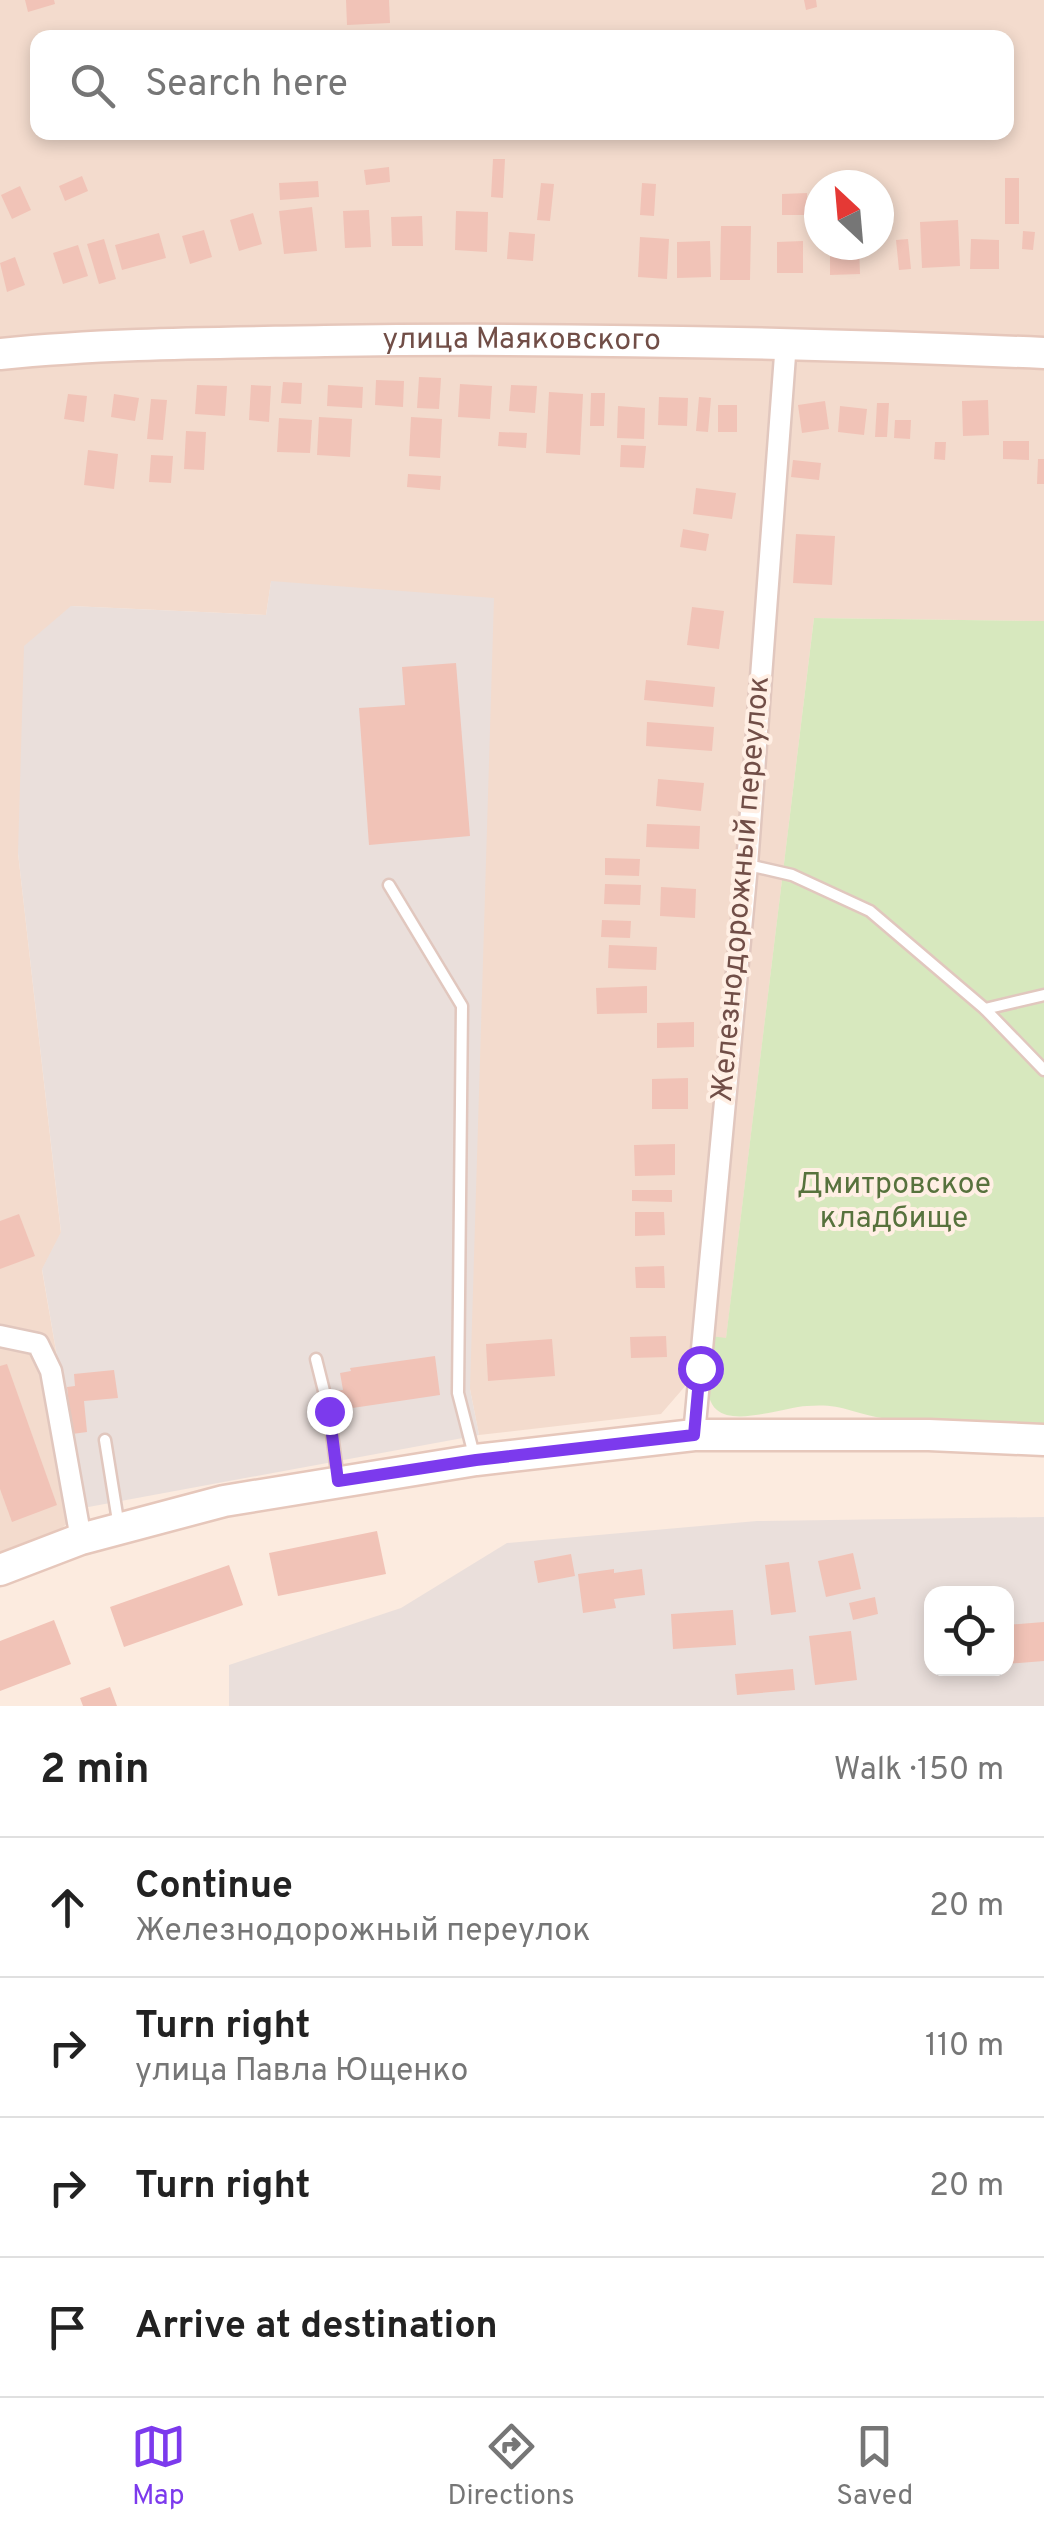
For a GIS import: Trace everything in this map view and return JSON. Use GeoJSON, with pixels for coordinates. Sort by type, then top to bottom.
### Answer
{"type":"FeatureCollection","features":[{"type":"Feature","properties":{"kind":"street","name":"улица Маяковского"},"geometry":{"type":"LineString","coordinates":[[0,354],[84,346],[432,339],[786,342],[1044,353]]}},
{"type":"Feature","properties":{"kind":"street","name":"Железнодорожный переулок"},"geometry":{"type":"LineString","coordinates":[[694,1435],[747,865],[786,342]]}},
{"type":"Feature","properties":{"kind":"street"},"geometry":{"type":"LineString","coordinates":[[0,1336],[38,1344],[51,1371],[81,1540]]}},
{"type":"Feature","properties":{"kind":"street"},"geometry":{"type":"LineString","coordinates":[[0,1570],[81,1540],[224,1501],[476,1460],[694,1435],[929,1434],[1044,1440]]}},
{"type":"Feature","properties":{"kind":"lane"},"geometry":{"type":"LineString","coordinates":[[747,865],[792,875],[870,911],[985,1009],[1044,1070]]}},
{"type":"Feature","properties":{"kind":"lane"},"geometry":{"type":"LineString","coordinates":[[389,885],[462,1006],[458,1393],[476,1460]]}},
{"type":"Feature","properties":{"kind":"lane"},"geometry":{"type":"LineString","coordinates":[[985,1009],[1044,995]]}},
{"type":"Feature","properties":{"kind":"lane"},"geometry":{"type":"LineString","coordinates":[[316,1359],[329,1411],[338,1481]]}},
{"type":"Feature","properties":{"kind":"lane"},"geometry":{"type":"LineString","coordinates":[[105,1440],[120,1528]]}},
{"type":"Feature","properties":{"kind":"shaded area"},"geometry":{"type":"Polygon","coordinates":[[[0,0],[1044,0],[1044,621],[814,618],[726,1339],[661,1414],[479,1435],[271,582],[266,615],[71,606],[18,853],[61,1233],[42,1270],[83,1508],[59,1531],[0,1552],[0,0]]]}},
{"type":"Feature","properties":{"kind":"shaded area"},"geometry":{"type":"Polygon","coordinates":[[[271,581],[494,598],[470,1389],[479,1435],[83,1508],[42,1269],[61,1232],[18,853],[24,646],[71,606],[266,615],[271,581]]]}},
{"type":"Feature","properties":{"kind":"shaded area"},"geometry":{"type":"Polygon","coordinates":[[[1044,1517],[1044,1706],[229,1706],[229,1665],[401,1608],[507,1543],[757,1521],[1044,1517]]]}},
{"type":"Feature","properties":{"kind":"green space","name":"Дмитровское кладбище"},"geometry":{"type":"Polygon","coordinates":[[[814,618],[1044,621],[1044,1426],[902,1420],[819,1405],[736,1416],[717,1410],[709,1395],[710,1336],[726,1338],[814,618]]]}},
{"type":"Feature","properties":{"kind":"building"},"geometry":{"type":"Polygon","coordinates":[[[25,0],[54,0],[55,4],[28,12],[25,0]]]}},
{"type":"Feature","properties":{"kind":"building"},"geometry":{"type":"Polygon","coordinates":[[[346,0],[389,0],[390,23],[347,25],[346,0]]]}},
{"type":"Feature","properties":{"kind":"building"},"geometry":{"type":"Polygon","coordinates":[[[804,0],[816,0],[817,7],[806,10],[804,0]]]}},
{"type":"Feature","properties":{"kind":"building"},"geometry":{"type":"Polygon","coordinates":[[[493,159],[505,159],[503,198],[491,197],[493,159]]]}},
{"type":"Feature","properties":{"kind":"building"},"geometry":{"type":"Polygon","coordinates":[[[389,167],[390,182],[366,185],[364,170],[389,167]]]}},
{"type":"Feature","properties":{"kind":"building"},"geometry":{"type":"Polygon","coordinates":[[[82,176],[88,191],[65,201],[59,186],[82,176]]]}},
{"type":"Feature","properties":{"kind":"building"},"geometry":{"type":"Polygon","coordinates":[[[1005,178],[1019,178],[1019,224],[1005,224],[1005,178]]]}},
{"type":"Feature","properties":{"kind":"building"},"geometry":{"type":"Polygon","coordinates":[[[318,181],[319,197],[280,200],[279,183],[318,181]]]}},
{"type":"Feature","properties":{"kind":"building"},"geometry":{"type":"Polygon","coordinates":[[[541,183],[554,184],[550,221],[537,220],[541,183]]]}},
{"type":"Feature","properties":{"kind":"building"},"geometry":{"type":"Polygon","coordinates":[[[642,183],[656,184],[654,216],[640,215],[642,183]]]}},
{"type":"Feature","properties":{"kind":"building"},"geometry":{"type":"Polygon","coordinates":[[[20,186],[31,210],[12,219],[1,195],[20,186]]]}},
{"type":"Feature","properties":{"kind":"building"},"geometry":{"type":"Polygon","coordinates":[[[804,193],[804,215],[782,215],[782,194],[804,193]]]}},
{"type":"Feature","properties":{"kind":"building"},"geometry":{"type":"Polygon","coordinates":[[[312,207],[317,251],[284,254],[279,211],[312,207]]]}},
{"type":"Feature","properties":{"kind":"building"},"geometry":{"type":"Polygon","coordinates":[[[369,210],[371,247],[345,248],[343,211],[369,210]]]}},
{"type":"Feature","properties":{"kind":"building"},"geometry":{"type":"Polygon","coordinates":[[[456,211],[488,212],[487,252],[455,250],[456,211]]]}},
{"type":"Feature","properties":{"kind":"building"},"geometry":{"type":"Polygon","coordinates":[[[253,213],[262,244],[239,251],[230,220],[253,213]]]}},
{"type":"Feature","properties":{"kind":"building"},"geometry":{"type":"Polygon","coordinates":[[[422,216],[423,246],[392,246],[391,217],[422,216]]]}},
{"type":"Feature","properties":{"kind":"building"},"geometry":{"type":"Polygon","coordinates":[[[958,220],[960,266],[922,268],[920,222],[958,220]]]}},
{"type":"Feature","properties":{"kind":"building"},"geometry":{"type":"Polygon","coordinates":[[[721,226],[751,226],[750,280],[720,280],[721,226]]]}},
{"type":"Feature","properties":{"kind":"building"},"geometry":{"type":"Polygon","coordinates":[[[204,230],[212,257],[190,264],[182,236],[204,230]]]}},
{"type":"Feature","properties":{"kind":"building"},"geometry":{"type":"Polygon","coordinates":[[[1023,231],[1035,232],[1033,250],[1022,249],[1023,231]]]}},
{"type":"Feature","properties":{"kind":"building"},"geometry":{"type":"Polygon","coordinates":[[[509,232],[535,234],[533,261],[507,259],[509,232]]]}},
{"type":"Feature","properties":{"kind":"building"},"geometry":{"type":"Polygon","coordinates":[[[159,233],[166,258],[122,270],[115,245],[159,233]]]}},
{"type":"Feature","properties":{"kind":"building"},"geometry":{"type":"Polygon","coordinates":[[[640,237],[669,239],[667,279],[638,277],[640,237]]]}},
{"type":"Feature","properties":{"kind":"building"},"geometry":{"type":"Polygon","coordinates":[[[104,239],[116,279],[99,284],[87,244],[104,239]]]}},
{"type":"Feature","properties":{"kind":"building"},"geometry":{"type":"Polygon","coordinates":[[[908,239],[911,269],[899,270],[896,240],[908,239]]]}},
{"type":"Feature","properties":{"kind":"building"},"geometry":{"type":"Polygon","coordinates":[[[971,239],[999,240],[999,269],[970,269],[971,239]]]}},
{"type":"Feature","properties":{"kind":"building"},"geometry":{"type":"Polygon","coordinates":[[[710,241],[711,277],[677,278],[677,242],[710,241]]]}},
{"type":"Feature","properties":{"kind":"building"},"geometry":{"type":"Polygon","coordinates":[[[803,241],[803,273],[777,273],[777,242],[803,241]]]}},
{"type":"Feature","properties":{"kind":"building"},"geometry":{"type":"Polygon","coordinates":[[[78,245],[88,276],[63,284],[53,253],[78,245]]]}},
{"type":"Feature","properties":{"kind":"building"},"geometry":{"type":"Polygon","coordinates":[[[15,257],[25,285],[7,292],[0,263],[15,257]]]}},
{"type":"Feature","properties":{"kind":"building"},"geometry":{"type":"Polygon","coordinates":[[[830,260],[860,260],[860,274],[830,275],[830,260]]]}},
{"type":"Feature","properties":{"kind":"building"},"geometry":{"type":"Polygon","coordinates":[[[419,377],[441,378],[439,409],[417,408],[419,377]]]}},
{"type":"Feature","properties":{"kind":"building"},"geometry":{"type":"Polygon","coordinates":[[[376,380],[404,381],[403,407],[375,405],[376,380]]]}},
{"type":"Feature","properties":{"kind":"building"},"geometry":{"type":"Polygon","coordinates":[[[283,382],[302,383],[301,404],[281,403],[283,382]]]}},
{"type":"Feature","properties":{"kind":"building"},"geometry":{"type":"Polygon","coordinates":[[[460,384],[492,386],[490,419],[458,417],[460,384]]]}},
{"type":"Feature","properties":{"kind":"building"},"geometry":{"type":"Polygon","coordinates":[[[197,385],[227,386],[225,416],[195,414],[197,385]]]}},
{"type":"Feature","properties":{"kind":"building"},"geometry":{"type":"Polygon","coordinates":[[[251,385],[271,386],[269,422],[249,420],[251,385]]]}},
{"type":"Feature","properties":{"kind":"building"},"geometry":{"type":"Polygon","coordinates":[[[328,385],[363,387],[362,408],[327,406],[328,385]]]}},
{"type":"Feature","properties":{"kind":"building"},"geometry":{"type":"Polygon","coordinates":[[[511,385],[537,386],[535,413],[509,411],[511,385]]]}},
{"type":"Feature","properties":{"kind":"building"},"geometry":{"type":"Polygon","coordinates":[[[549,392],[583,394],[580,455],[546,453],[549,392]]]}},
{"type":"Feature","properties":{"kind":"building"},"geometry":{"type":"Polygon","coordinates":[[[591,393],[605,393],[604,426],[590,426],[591,393]]]}},
{"type":"Feature","properties":{"kind":"building"},"geometry":{"type":"Polygon","coordinates":[[[68,394],[87,396],[84,422],[64,419],[68,394]]]}},
{"type":"Feature","properties":{"kind":"building"},"geometry":{"type":"Polygon","coordinates":[[[114,394],[139,398],[135,421],[111,417],[114,394]]]}},
{"type":"Feature","properties":{"kind":"building"},"geometry":{"type":"Polygon","coordinates":[[[659,397],[688,398],[687,426],[658,425],[659,397]]]}},
{"type":"Feature","properties":{"kind":"building"},"geometry":{"type":"Polygon","coordinates":[[[699,397],[711,398],[708,432],[696,431],[699,397]]]}},
{"type":"Feature","properties":{"kind":"building"},"geometry":{"type":"Polygon","coordinates":[[[151,399],[167,400],[163,440],[147,439],[151,399]]]}},
{"type":"Feature","properties":{"kind":"building"},"geometry":{"type":"Polygon","coordinates":[[[988,400],[989,435],[963,436],[962,401],[988,400]]]}},
{"type":"Feature","properties":{"kind":"building"},"geometry":{"type":"Polygon","coordinates":[[[825,401],[829,429],[802,433],[798,405],[825,401]]]}},
{"type":"Feature","properties":{"kind":"building"},"geometry":{"type":"Polygon","coordinates":[[[877,403],[889,403],[887,437],[875,437],[877,403]]]}},
{"type":"Feature","properties":{"kind":"building"},"geometry":{"type":"Polygon","coordinates":[[[718,405],[737,405],[737,432],[718,432],[718,405]]]}},
{"type":"Feature","properties":{"kind":"building"},"geometry":{"type":"Polygon","coordinates":[[[618,406],[645,408],[644,439],[617,438],[618,406]]]}},
{"type":"Feature","properties":{"kind":"building"},"geometry":{"type":"Polygon","coordinates":[[[840,406],[867,409],[864,435],[838,432],[840,406]]]}},
{"type":"Feature","properties":{"kind":"building"},"geometry":{"type":"Polygon","coordinates":[[[319,417],[352,419],[350,457],[317,455],[319,417]]]}},
{"type":"Feature","properties":{"kind":"building"},"geometry":{"type":"Polygon","coordinates":[[[411,417],[442,419],[440,458],[409,456],[411,417]]]}},
{"type":"Feature","properties":{"kind":"building"},"geometry":{"type":"Polygon","coordinates":[[[279,418],[312,420],[310,453],[277,452],[279,418]]]}},
{"type":"Feature","properties":{"kind":"building"},"geometry":{"type":"Polygon","coordinates":[[[895,420],[911,420],[910,439],[894,438],[895,420]]]}},
{"type":"Feature","properties":{"kind":"building"},"geometry":{"type":"Polygon","coordinates":[[[186,431],[206,432],[204,470],[184,469],[186,431]]]}},
{"type":"Feature","properties":{"kind":"building"},"geometry":{"type":"Polygon","coordinates":[[[499,432],[527,433],[526,448],[498,446],[499,432]]]}},
{"type":"Feature","properties":{"kind":"building"},"geometry":{"type":"Polygon","coordinates":[[[1003,441],[1029,441],[1029,460],[1003,459],[1003,441]]]}},
{"type":"Feature","properties":{"kind":"building"},"geometry":{"type":"Polygon","coordinates":[[[935,442],[946,442],[945,460],[934,459],[935,442]]]}},
{"type":"Feature","properties":{"kind":"building"},"geometry":{"type":"Polygon","coordinates":[[[621,445],[646,446],[644,468],[620,467],[621,445]]]}},
{"type":"Feature","properties":{"kind":"building"},"geometry":{"type":"Polygon","coordinates":[[[88,450],[118,454],[114,489],[84,485],[88,450]]]}},
{"type":"Feature","properties":{"kind":"building"},"geometry":{"type":"Polygon","coordinates":[[[151,455],[173,456],[171,483],[149,482],[151,455]]]}},
{"type":"Feature","properties":{"kind":"building"},"geometry":{"type":"Polygon","coordinates":[[[1038,459],[1044,459],[1044,484],[1037,484],[1038,459]]]}},
{"type":"Feature","properties":{"kind":"building"},"geometry":{"type":"Polygon","coordinates":[[[793,460],[821,463],[819,480],[791,477],[793,460]]]}},
{"type":"Feature","properties":{"kind":"building"},"geometry":{"type":"Polygon","coordinates":[[[408,474],[441,476],[440,490],[407,487],[408,474]]]}},
{"type":"Feature","properties":{"kind":"building"},"geometry":{"type":"Polygon","coordinates":[[[696,488],[736,493],[732,519],[693,514],[696,488]]]}},
{"type":"Feature","properties":{"kind":"building"},"geometry":{"type":"Polygon","coordinates":[[[683,529],[709,534],[706,551],[680,547],[683,529]]]}},
{"type":"Feature","properties":{"kind":"building"},"geometry":{"type":"Polygon","coordinates":[[[796,534],[835,536],[832,585],[793,583],[796,534]]]}},
{"type":"Feature","properties":{"kind":"building"},"geometry":{"type":"Polygon","coordinates":[[[692,607],[724,611],[719,649],[687,645],[692,607]]]}},
{"type":"Feature","properties":{"kind":"building"},"geometry":{"type":"Polygon","coordinates":[[[456,663],[470,836],[369,845],[359,708],[405,705],[402,667],[456,663]]]}},
{"type":"Feature","properties":{"kind":"building"},"geometry":{"type":"Polygon","coordinates":[[[646,680],[715,687],[713,707],[644,700],[646,680]]]}},
{"type":"Feature","properties":{"kind":"building"},"geometry":{"type":"Polygon","coordinates":[[[647,722],[714,727],[712,751],[646,746],[647,722]]]}},
{"type":"Feature","properties":{"kind":"building"},"geometry":{"type":"Polygon","coordinates":[[[658,779],[704,783],[701,811],[656,806],[658,779]]]}},
{"type":"Feature","properties":{"kind":"building"},"geometry":{"type":"Polygon","coordinates":[[[647,824],[700,826],[699,849],[646,847],[647,824]]]}},
{"type":"Feature","properties":{"kind":"building"},"geometry":{"type":"Polygon","coordinates":[[[605,858],[640,859],[639,876],[605,875],[605,858]]]}},
{"type":"Feature","properties":{"kind":"building"},"geometry":{"type":"Polygon","coordinates":[[[605,884],[641,885],[640,905],[604,904],[605,884]]]}},
{"type":"Feature","properties":{"kind":"building"},"geometry":{"type":"Polygon","coordinates":[[[661,887],[696,889],[695,918],[660,916],[661,887]]]}},
{"type":"Feature","properties":{"kind":"building"},"geometry":{"type":"Polygon","coordinates":[[[602,920],[631,921],[630,938],[601,937],[602,920]]]}},
{"type":"Feature","properties":{"kind":"building"},"geometry":{"type":"Polygon","coordinates":[[[609,945],[657,947],[656,970],[608,968],[609,945]]]}},
{"type":"Feature","properties":{"kind":"building"},"geometry":{"type":"Polygon","coordinates":[[[647,986],[647,1013],[597,1014],[596,988],[647,986]]]}},
{"type":"Feature","properties":{"kind":"building"},"geometry":{"type":"Polygon","coordinates":[[[694,1022],[694,1047],[657,1048],[657,1023],[694,1022]]]}},
{"type":"Feature","properties":{"kind":"building"},"geometry":{"type":"Polygon","coordinates":[[[688,1078],[688,1109],[652,1109],[652,1079],[688,1078]]]}},
{"type":"Feature","properties":{"kind":"building"},"geometry":{"type":"Polygon","coordinates":[[[675,1144],[675,1175],[635,1176],[634,1145],[675,1144]]]}},
{"type":"Feature","properties":{"kind":"building"},"geometry":{"type":"Polygon","coordinates":[[[632,1190],[672,1190],[672,1202],[632,1201],[632,1190]]]}},
{"type":"Feature","properties":{"kind":"building"},"geometry":{"type":"Polygon","coordinates":[[[635,1212],[664,1212],[665,1235],[635,1236],[635,1212]]]}},
{"type":"Feature","properties":{"kind":"building"},"geometry":{"type":"Polygon","coordinates":[[[19,1214],[35,1256],[0,1269],[0,1221],[19,1214]]]}},
{"type":"Feature","properties":{"kind":"building"},"geometry":{"type":"Polygon","coordinates":[[[664,1266],[665,1288],[636,1288],[635,1267],[664,1266]]]}},
{"type":"Feature","properties":{"kind":"building"},"geometry":{"type":"Polygon","coordinates":[[[666,1336],[667,1357],[631,1358],[630,1337],[666,1336]]]}},
{"type":"Feature","properties":{"kind":"building"},"geometry":{"type":"Polygon","coordinates":[[[552,1339],[555,1376],[488,1381],[486,1344],[552,1339]]]}},
{"type":"Feature","properties":{"kind":"building"},"geometry":{"type":"Polygon","coordinates":[[[435,1356],[440,1395],[339,1410],[335,1391],[343,1390],[340,1373],[351,1371],[350,1368],[435,1356]]]}},
{"type":"Feature","properties":{"kind":"building"},"geometry":{"type":"Polygon","coordinates":[[[7,1364],[57,1505],[12,1522],[0,1489],[0,1366],[7,1364]]]}},
{"type":"Feature","properties":{"kind":"building"},"geometry":{"type":"Polygon","coordinates":[[[114,1370],[118,1398],[84,1401],[87,1432],[72,1434],[67,1387],[75,1386],[74,1374],[114,1370]]]}},
{"type":"Feature","properties":{"kind":"building"},"geometry":{"type":"Polygon","coordinates":[[[377,1531],[386,1574],[278,1596],[269,1553],[377,1531]]]}},
{"type":"Feature","properties":{"kind":"building"},"geometry":{"type":"Polygon","coordinates":[[[853,1553],[861,1589],[826,1597],[818,1561],[853,1553]]]}},
{"type":"Feature","properties":{"kind":"building"},"geometry":{"type":"Polygon","coordinates":[[[571,1554],[575,1576],[538,1583],[534,1561],[571,1554]]]}},
{"type":"Feature","properties":{"kind":"building"},"geometry":{"type":"Polygon","coordinates":[[[789,1562],[796,1612],[771,1615],[765,1565],[789,1562]]]}},
{"type":"Feature","properties":{"kind":"building"},"geometry":{"type":"Polygon","coordinates":[[[229,1565],[243,1605],[124,1647],[110,1607],[229,1565]]]}},
{"type":"Feature","properties":{"kind":"building"},"geometry":{"type":"Polygon","coordinates":[[[614,1569],[614,1573],[642,1569],[645,1595],[614,1599],[616,1608],[583,1613],[578,1574],[614,1569]]]}},
{"type":"Feature","properties":{"kind":"building"},"geometry":{"type":"Polygon","coordinates":[[[875,1597],[878,1614],[853,1620],[849,1603],[875,1597]]]}},
{"type":"Feature","properties":{"kind":"building"},"geometry":{"type":"Polygon","coordinates":[[[733,1610],[736,1645],[673,1649],[671,1614],[733,1610]]]}},
{"type":"Feature","properties":{"kind":"building"},"geometry":{"type":"Polygon","coordinates":[[[54,1620],[71,1664],[0,1691],[0,1641],[54,1620]]]}},
{"type":"Feature","properties":{"kind":"building"},"geometry":{"type":"Polygon","coordinates":[[[1044,1622],[1044,1661],[1014,1663],[1014,1624],[1044,1622]]]}},
{"type":"Feature","properties":{"kind":"building"},"geometry":{"type":"Polygon","coordinates":[[[851,1631],[857,1680],[815,1685],[809,1636],[851,1631]]]}},
{"type":"Feature","properties":{"kind":"building"},"geometry":{"type":"Polygon","coordinates":[[[793,1669],[795,1690],[737,1695],[735,1674],[793,1669]]]}},
{"type":"Feature","properties":{"kind":"building"},"geometry":{"type":"Polygon","coordinates":[[[110,1687],[117,1706],[83,1706],[80,1698],[110,1687]]]}},
{"type":"Feature","properties":{"kind":"route"},"geometry":{"type":"LineString","coordinates":[[329,1411],[338,1481],[476,1460],[694,1435],[700,1368]]}}]}
